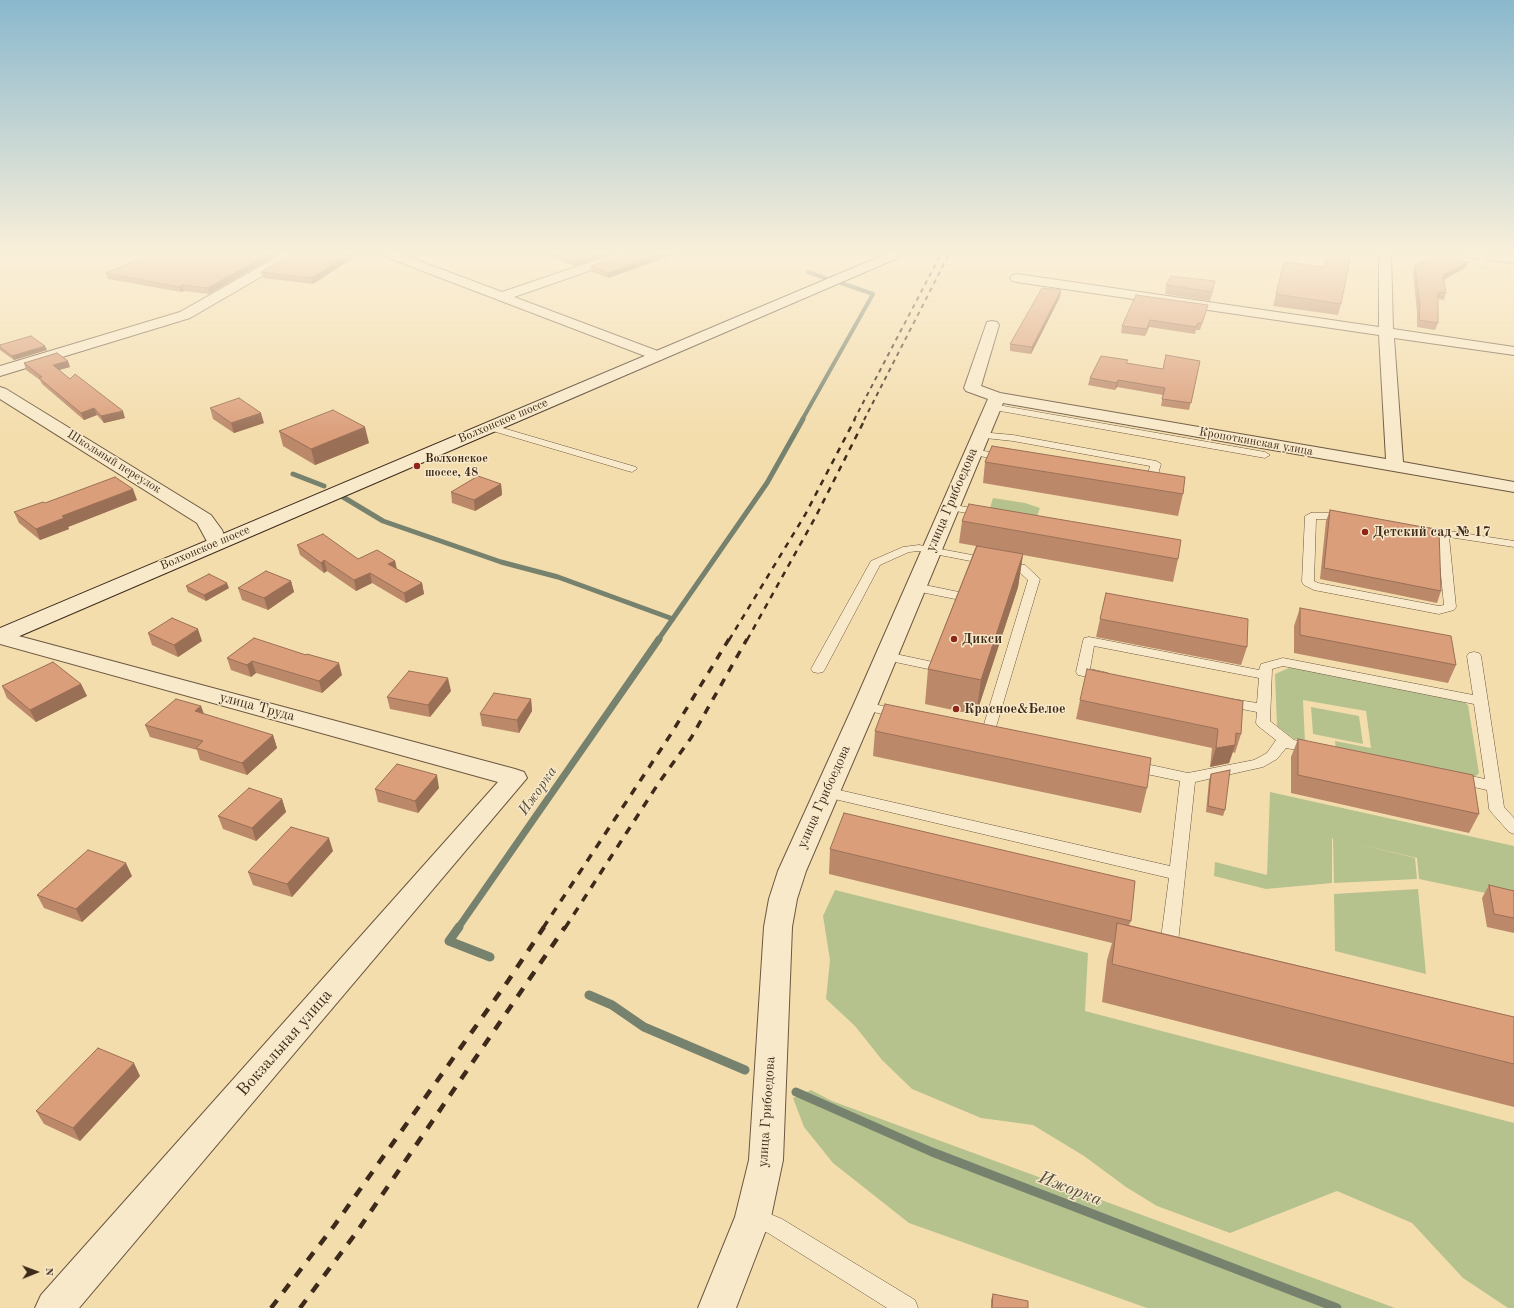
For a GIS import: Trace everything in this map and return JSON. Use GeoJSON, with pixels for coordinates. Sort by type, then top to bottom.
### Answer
{"type":"FeatureCollection","features":[{"type":"Feature","properties":{"kind":"street"},"geometry":{"type":"LineString","coordinates":[[0,371],[185,315]]}},
{"type":"Feature","properties":{"kind":"street"},"geometry":{"type":"LineString","coordinates":[[552,315],[658,356]]}},
{"type":"Feature","properties":{"kind":"street","name":"Волхонское шоссе"},"geometry":{"type":"LineString","coordinates":[[0,636],[754,315]]}},
{"type":"Feature","properties":{"kind":"street"},"geometry":{"type":"LineString","coordinates":[[1270,315],[1514,351]]}},
{"type":"Feature","properties":{"kind":"street"},"geometry":{"type":"LineString","coordinates":[[1386,315],[1395,466]]}},
{"type":"Feature","properties":{"kind":"street"},"geometry":{"type":"LineString","coordinates":[[992,326],[972,388],[995,402]]}},
{"type":"Feature","properties":{"kind":"street","name":"Школьный переулок"},"geometry":{"type":"LineString","coordinates":[[0,392],[204,519],[212,530],[217,543]]}},
{"type":"Feature","properties":{"kind":"street","name":"улица Грибоедова"},"geometry":{"type":"LineString","coordinates":[[717,1308],[753,1217],[766,1160],[778,927],[783,899],[792,871],[865,706],[976,443],[995,402]]}},
{"type":"Feature","properties":{"kind":"street","name":"Кропоткинская улица"},"geometry":{"type":"LineString","coordinates":[[995,402],[1395,466],[1514,487]]}},
{"type":"Feature","properties":{"kind":"street","name":"улица Труда"},"geometry":{"type":"LineString","coordinates":[[0,636],[515,778]]}},
{"type":"Feature","properties":{"kind":"street","name":"Вокзальная улица"},"geometry":{"type":"LineString","coordinates":[[54,1308],[515,778]]}},
{"type":"Feature","properties":{"kind":"lane"},"geometry":{"type":"LineString","coordinates":[[995,402],[1265,455]]}},
{"type":"Feature","properties":{"kind":"lane"},"geometry":{"type":"LineString","coordinates":[[489,427],[544,445],[632,469]]}},
{"type":"Feature","properties":{"kind":"lane"},"geometry":{"type":"LineString","coordinates":[[976,443],[1013,438],[1156,464],[1152,482],[1136,479]]}},
{"type":"Feature","properties":{"kind":"lane"},"geometry":{"type":"LineString","coordinates":[[976,443],[1020,460]]}},
{"type":"Feature","properties":{"kind":"lane"},"geometry":{"type":"LineString","coordinates":[[949,507],[996,515]]}},
{"type":"Feature","properties":{"kind":"lane"},"geometry":{"type":"LineString","coordinates":[[1355,518],[1341,515],[1312,516],[1308,582],[1314,586],[1439,610],[1450,607],[1443,534]]}},
{"type":"Feature","properties":{"kind":"lane"},"geometry":{"type":"LineString","coordinates":[[1414,529],[1514,544]]}},
{"type":"Feature","properties":{"kind":"lane"},"geometry":{"type":"LineString","coordinates":[[818,669],[875,563],[907,550],[919,548],[1021,567],[1034,579],[988,734]]}},
{"type":"Feature","properties":{"kind":"lane"},"geometry":{"type":"LineString","coordinates":[[915,587],[955,595]]}},
{"type":"Feature","properties":{"kind":"lane"},"geometry":{"type":"LineString","coordinates":[[1113,678],[1082,672],[1089,641],[1266,676]]}},
{"type":"Feature","properties":{"kind":"lane"},"geometry":{"type":"LineString","coordinates":[[886,656],[928,665]]}},
{"type":"Feature","properties":{"kind":"lane"},"geometry":{"type":"LineString","coordinates":[[1474,656],[1492,786],[1497,809],[1514,828]]}},
{"type":"Feature","properties":{"kind":"lane"},"geometry":{"type":"LineString","coordinates":[[1324,750],[1290,744],[1263,723],[1266,667],[1283,662],[1481,701]]}},
{"type":"Feature","properties":{"kind":"lane"},"geometry":{"type":"LineString","coordinates":[[1211,698],[1264,710]]}},
{"type":"Feature","properties":{"kind":"lane"},"geometry":{"type":"LineString","coordinates":[[865,706],[916,717]]}},
{"type":"Feature","properties":{"kind":"lane"},"geometry":{"type":"LineString","coordinates":[[1118,763],[1188,778],[1258,764],[1272,756],[1285,740]]}},
{"type":"Feature","properties":{"kind":"lane"},"geometry":{"type":"LineString","coordinates":[[1441,775],[1492,786]]}},
{"type":"Feature","properties":{"kind":"lane"},"geometry":{"type":"LineString","coordinates":[[1188,778],[1169,946],[1192,952]]}},
{"type":"Feature","properties":{"kind":"lane"},"geometry":{"type":"LineString","coordinates":[[826,792],[1177,874]]}},
{"type":"Feature","properties":{"kind":"lane"},"geometry":{"type":"LineString","coordinates":[[753,1217],[774,1226],[907,1308]]}},
{"type":"Feature","properties":{"kind":"green space"},"geometry":{"type":"Polygon","coordinates":[[[993,498],[1025,503],[1040,508],[1037,516],[990,508],[993,498]]]}},
{"type":"Feature","properties":{"kind":"green space"},"geometry":{"type":"Polygon","coordinates":[[[1289,668],[1299,668],[1462,700],[1468,705],[1479,773],[1476,776],[1468,776],[1336,750],[1335,741],[1371,748],[1366,711],[1303,700],[1305,742],[1294,739],[1277,726],[1275,674],[1289,668]]]}},
{"type":"Feature","properties":{"kind":"green space"},"geometry":{"type":"Polygon","coordinates":[[[1311,707],[1359,716],[1363,744],[1313,734],[1311,707]]]}},
{"type":"Feature","properties":{"kind":"green space"},"geometry":{"type":"Polygon","coordinates":[[[1270,792],[1514,846],[1514,899],[1419,879],[1417,858],[1353,843],[1415,858],[1417,879],[1334,883],[1332,838],[1332,883],[1266,889],[1214,876],[1215,862],[1267,875],[1270,792]]]}},
{"type":"Feature","properties":{"kind":"green space"},"geometry":{"type":"Polygon","coordinates":[[[1418,889],[1426,974],[1335,951],[1334,894],[1418,889]]]}},
{"type":"Feature","properties":{"kind":"green space"},"geometry":{"type":"Polygon","coordinates":[[[835,890],[1088,953],[1085,1011],[1514,1123],[1514,1308],[1508,1308],[1463,1278],[1412,1223],[1337,1191],[1230,1233],[1157,1206],[1126,1187],[1084,1156],[1033,1125],[981,1118],[912,1089],[882,1060],[855,1026],[826,999],[830,960],[823,916],[835,890]]]}},
{"type":"Feature","properties":{"kind":"green space"},"geometry":{"type":"Polygon","coordinates":[[[811,1090],[832,1101],[1395,1308],[1147,1308],[909,1223],[833,1163],[804,1127],[793,1098],[811,1090]]]}},
{"type":"Feature","properties":{"kind":"building"},"geometry":{"type":"Polygon","coordinates":[[[1027,315],[1048,315],[1032,347],[1010,344],[1027,315]]]}},
{"type":"Feature","properties":{"kind":"building"},"geometry":{"type":"Polygon","coordinates":[[[1127,315],[1205,315],[1202,323],[1198,323],[1196,327],[1150,320],[1147,329],[1122,326],[1127,315]]]}},
{"type":"Feature","properties":{"kind":"building"},"geometry":{"type":"Polygon","coordinates":[[[1419,315],[1438,315],[1438,323],[1419,320],[1419,315]]]}},
{"type":"Feature","properties":{"kind":"building"},"geometry":{"type":"Polygon","coordinates":[[[31,336],[45,346],[12,356],[0,347],[0,345],[31,336]]]}},
{"type":"Feature","properties":{"kind":"building"},"geometry":{"type":"Polygon","coordinates":[[[57,353],[68,361],[53,365],[70,379],[75,374],[123,411],[101,416],[94,408],[81,413],[39,378],[42,377],[24,363],[57,353]]]}},
{"type":"Feature","properties":{"kind":"building"},"geometry":{"type":"Polygon","coordinates":[[[1166,355],[1200,361],[1191,403],[1162,399],[1165,388],[1118,380],[1117,383],[1090,378],[1101,356],[1128,360],[1126,363],[1163,369],[1166,355]]]}},
{"type":"Feature","properties":{"kind":"building"},"geometry":{"type":"Polygon","coordinates":[[[239,398],[261,413],[231,423],[210,408],[239,398]]]}},
{"type":"Feature","properties":{"kind":"building"},"geometry":{"type":"Polygon","coordinates":[[[333,410],[365,427],[311,449],[279,431],[333,410]]]}},
{"type":"Feature","properties":{"kind":"building"},"geometry":{"type":"Polygon","coordinates":[[[992,446],[1185,477],[1183,494],[985,462],[992,446]]]}},
{"type":"Feature","properties":{"kind":"building"},"geometry":{"type":"Polygon","coordinates":[[[478,476],[501,484],[474,500],[451,492],[478,476]]]}},
{"type":"Feature","properties":{"kind":"building"},"geometry":{"type":"Polygon","coordinates":[[[115,477],[133,489],[62,516],[64,518],[36,529],[14,512],[43,502],[45,503],[115,477]]]}},
{"type":"Feature","properties":{"kind":"building"},"geometry":{"type":"Polygon","coordinates":[[[969,504],[1181,540],[1178,559],[962,521],[969,504]]]}},
{"type":"Feature","properties":{"kind":"building"},"geometry":{"type":"Polygon","coordinates":[[[1330,510],[1439,530],[1441,591],[1324,568],[1330,510]]]}},
{"type":"Feature","properties":{"kind":"building"},"geometry":{"type":"Polygon","coordinates":[[[323,534],[358,559],[377,550],[395,561],[388,564],[422,583],[404,593],[370,573],[354,580],[324,560],[321,563],[297,545],[323,534]]]}},
{"type":"Feature","properties":{"kind":"building"},"geometry":{"type":"Polygon","coordinates":[[[977,546],[1023,554],[981,680],[928,669],[977,546]]]}},
{"type":"Feature","properties":{"kind":"building"},"geometry":{"type":"Polygon","coordinates":[[[266,571],[291,581],[264,598],[238,588],[266,571]]]}},
{"type":"Feature","properties":{"kind":"building"},"geometry":{"type":"Polygon","coordinates":[[[209,574],[227,583],[204,595],[186,586],[209,574]]]}},
{"type":"Feature","properties":{"kind":"building"},"geometry":{"type":"Polygon","coordinates":[[[1106,593],[1248,619],[1247,647],[1100,619],[1106,593]]]}},
{"type":"Feature","properties":{"kind":"building"},"geometry":{"type":"Polygon","coordinates":[[[1300,608],[1451,636],[1456,665],[1300,635],[1300,608]]]}},
{"type":"Feature","properties":{"kind":"building"},"geometry":{"type":"Polygon","coordinates":[[[172,618],[198,629],[174,645],[148,633],[172,618]]]}},
{"type":"Feature","properties":{"kind":"building"},"geometry":{"type":"Polygon","coordinates":[[[254,638],[306,655],[307,654],[339,663],[319,681],[252,661],[247,665],[227,658],[254,638]]]}},
{"type":"Feature","properties":{"kind":"building"},"geometry":{"type":"Polygon","coordinates":[[[53,662],[81,684],[30,710],[2,686],[53,662]]]}},
{"type":"Feature","properties":{"kind":"building"},"geometry":{"type":"Polygon","coordinates":[[[1087,669],[1243,701],[1241,734],[1236,733],[1235,745],[1216,748],[1218,729],[1080,700],[1087,669]]]}},
{"type":"Feature","properties":{"kind":"building"},"geometry":{"type":"Polygon","coordinates":[[[409,671],[448,678],[428,705],[387,697],[409,671]]]}},
{"type":"Feature","properties":{"kind":"building"},"geometry":{"type":"Polygon","coordinates":[[[494,693],[531,699],[517,720],[480,714],[494,693]]]}},
{"type":"Feature","properties":{"kind":"building"},"geometry":{"type":"Polygon","coordinates":[[[176,699],[201,706],[195,711],[273,735],[242,763],[196,748],[203,741],[145,725],[176,699]]]}},
{"type":"Feature","properties":{"kind":"building"},"geometry":{"type":"Polygon","coordinates":[[[885,704],[1151,758],[1147,788],[875,731],[885,704]]]}},
{"type":"Feature","properties":{"kind":"building"},"geometry":{"type":"Polygon","coordinates":[[[1298,739],[1473,775],[1479,814],[1298,775],[1298,739]]]}},
{"type":"Feature","properties":{"kind":"building"},"geometry":{"type":"Polygon","coordinates":[[[397,764],[437,775],[415,801],[375,789],[397,764]]]}},
{"type":"Feature","properties":{"kind":"building"},"geometry":{"type":"Polygon","coordinates":[[[1230,770],[1225,810],[1208,806],[1211,774],[1230,770]]]}},
{"type":"Feature","properties":{"kind":"building"},"geometry":{"type":"Polygon","coordinates":[[[249,788],[282,799],[252,828],[218,816],[249,788]]]}},
{"type":"Feature","properties":{"kind":"building"},"geometry":{"type":"Polygon","coordinates":[[[844,813],[1135,881],[1131,921],[830,849],[844,813]]]}},
{"type":"Feature","properties":{"kind":"building"},"geometry":{"type":"Polygon","coordinates":[[[291,827],[329,838],[287,884],[248,872],[291,827]]]}},
{"type":"Feature","properties":{"kind":"building"},"geometry":{"type":"Polygon","coordinates":[[[88,850],[126,863],[76,909],[37,895],[88,850]]]}},
{"type":"Feature","properties":{"kind":"building"},"geometry":{"type":"Polygon","coordinates":[[[1489,885],[1514,891],[1514,918],[1494,914],[1489,885]]]}},
{"type":"Feature","properties":{"kind":"building"},"geometry":{"type":"Polygon","coordinates":[[[1117,923],[1514,1017],[1514,1064],[1112,964],[1117,923]]]}},
{"type":"Feature","properties":{"kind":"building"},"geometry":{"type":"Polygon","coordinates":[[[98,1048],[134,1063],[73,1128],[36,1111],[98,1048]]]}},
{"type":"Feature","properties":{"kind":"building"},"geometry":{"type":"Polygon","coordinates":[[[993,1294],[1028,1301],[1028,1308],[992,1308],[993,1294]]]}},
{"type":"Feature","properties":{"kind":"waterway"},"geometry":{"type":"LineString","coordinates":[[802,420],[861,315]]}},
{"type":"Feature","properties":{"kind":"waterway"},"geometry":{"type":"LineString","coordinates":[[673,619],[767,483],[803,419]]}},
{"type":"Feature","properties":{"kind":"waterway"},"geometry":{"type":"LineString","coordinates":[[293,474],[324,486]]}},
{"type":"Feature","properties":{"kind":"waterway"},"geometry":{"type":"LineString","coordinates":[[343,497],[383,521],[501,562],[558,577],[673,619]]}},
{"type":"Feature","properties":{"kind":"waterway","name":"Ижорка"},"geometry":{"type":"LineString","coordinates":[[658,640],[673,619]]}},
{"type":"Feature","properties":{"kind":"waterway","name":"Ижорка"},"geometry":{"type":"LineString","coordinates":[[458,928],[659,639]]}},
{"type":"Feature","properties":{"kind":"waterway","name":"Ижорка"},"geometry":{"type":"LineString","coordinates":[[459,927],[449,941],[490,957]]}},
{"type":"Feature","properties":{"kind":"waterway","name":"Ижорка"},"geometry":{"type":"LineString","coordinates":[[589,995],[612,1005],[644,1027],[745,1070]]}},
{"type":"Feature","properties":{"kind":"waterway","name":"Ижорка"},"geometry":{"type":"LineString","coordinates":[[796,1092],[932,1152],[1337,1308]]}},
{"type":"Feature","properties":{"kind":"railway"},"geometry":{"type":"LineString","coordinates":[[854,420],[909,315]]}},
{"type":"Feature","properties":{"kind":"railway"},"geometry":{"type":"LineString","coordinates":[[864,420],[918,315]]}},
{"type":"Feature","properties":{"kind":"railway"},"geometry":{"type":"LineString","coordinates":[[729,640],[805,515],[855,419]]}},
{"type":"Feature","properties":{"kind":"railway"},"geometry":{"type":"LineString","coordinates":[[747,640],[815,518],[865,419]]}},
{"type":"Feature","properties":{"kind":"railway"},"geometry":{"type":"LineString","coordinates":[[543,928],[671,734],[729,639]]}},
{"type":"Feature","properties":{"kind":"railway"},"geometry":{"type":"LineString","coordinates":[[565,928],[658,784],[691,738],[747,639]]}},
{"type":"Feature","properties":{"kind":"railway"},"geometry":{"type":"LineString","coordinates":[[271,1308],[334,1226],[508,981],[544,927]]}},
{"type":"Feature","properties":{"kind":"railway"},"geometry":{"type":"LineString","coordinates":[[300,1308],[356,1233],[565,927]]}},
{"type":"Feature","properties":{"kind":"place","name":"Волхонское шоссе, 48"},"geometry":{"type":"Point","coordinates":[417,466]}},
{"type":"Feature","properties":{"kind":"place","name":"Детский сад № 17"},"geometry":{"type":"Point","coordinates":[1365,532]}},
{"type":"Feature","properties":{"kind":"place","name":"Дикси"},"geometry":{"type":"Point","coordinates":[954,639]}},
{"type":"Feature","properties":{"kind":"place","name":"Красное&Белое"},"geometry":{"type":"Point","coordinates":[956,709]}}]}
